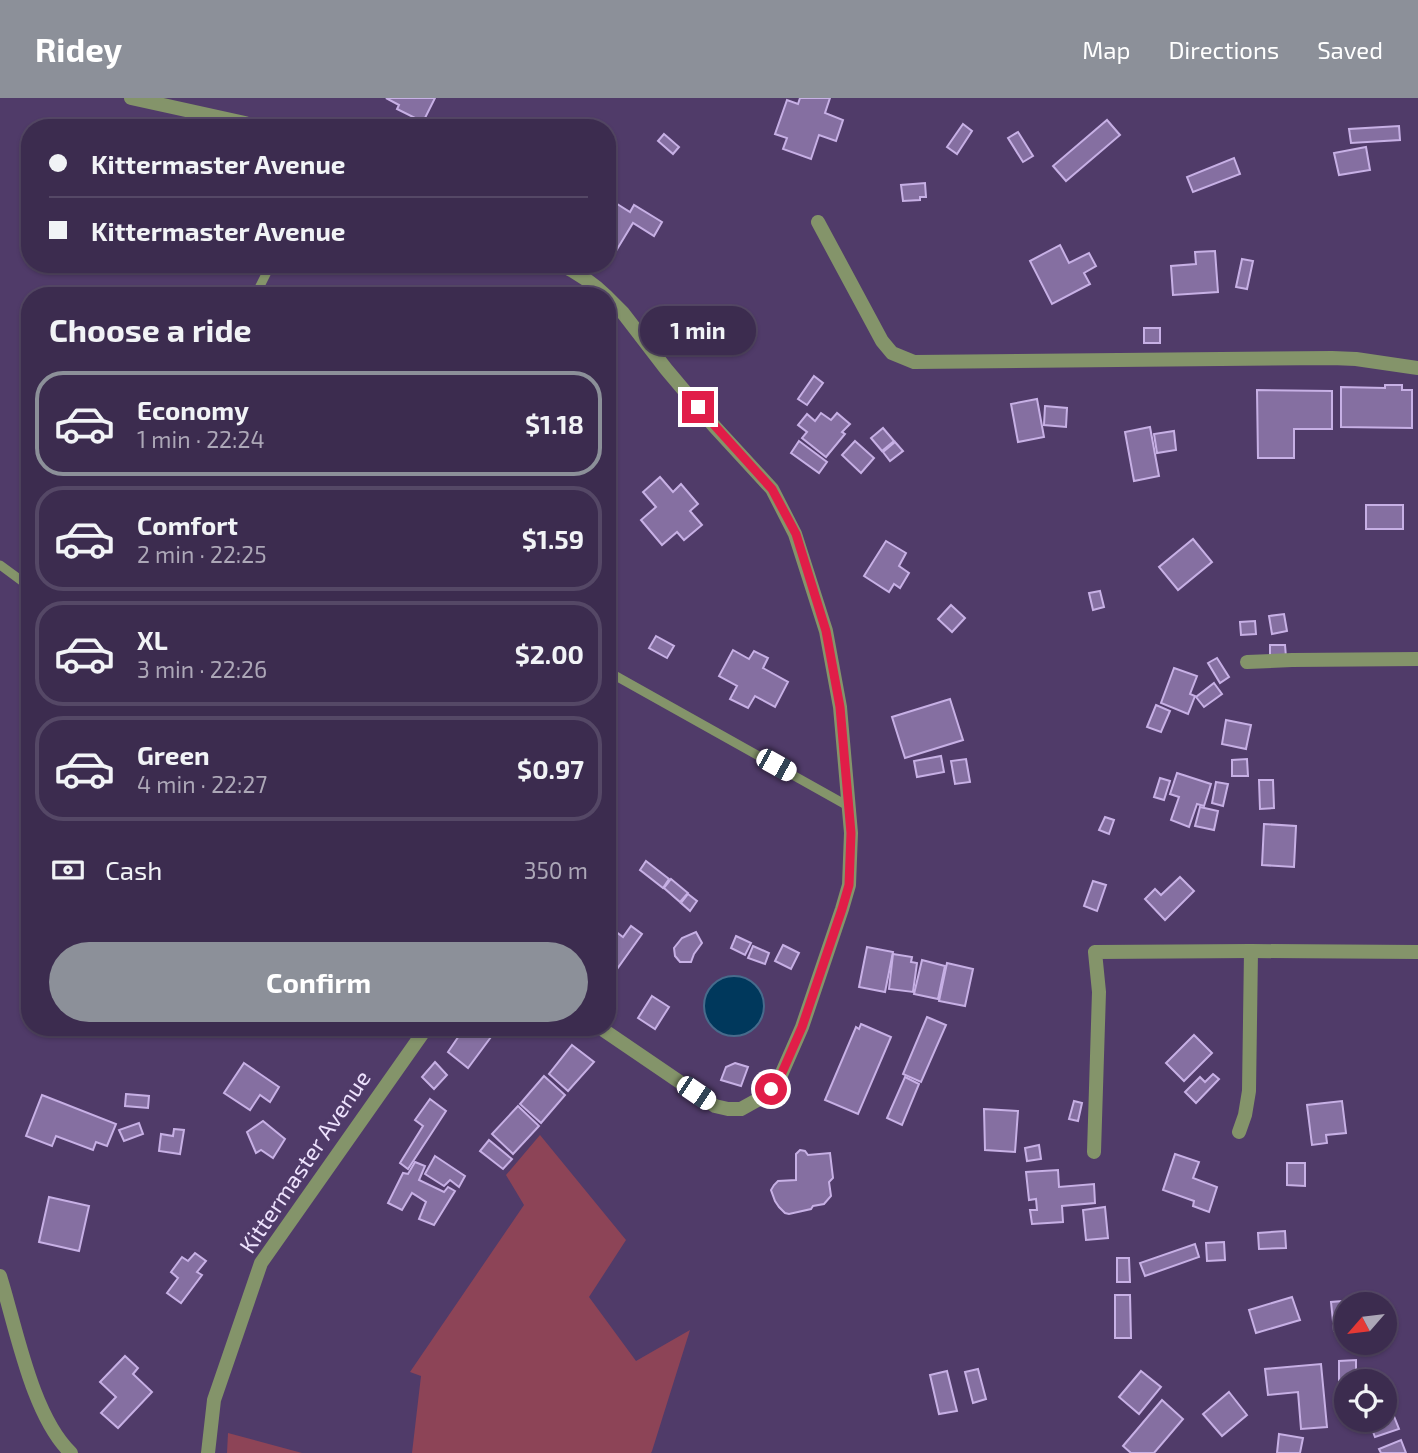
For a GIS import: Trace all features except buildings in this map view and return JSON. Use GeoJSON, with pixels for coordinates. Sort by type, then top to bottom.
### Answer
{"type":"FeatureCollection","features":[{"type":"Feature","properties":{"kind":"street"},"geometry":{"type":"LineString","coordinates":[[131,98],[165,102],[230,119]]}},
{"type":"Feature","properties":{"kind":"street"},"geometry":{"type":"LineString","coordinates":[[818,222],[882,341],[892,353],[914,362],[1332,358],[1418,368]]}},
{"type":"Feature","properties":{"kind":"street"},"geometry":{"type":"LineString","coordinates":[[579,273],[597,287]]}},
{"type":"Feature","properties":{"kind":"street"},"geometry":{"type":"LineString","coordinates":[[612,1036],[715,1106],[741,1109],[761,1098],[781,1075],[802,1027],[849,885],[851,833],[840,707],[826,631],[796,534],[772,489],[714,426],[616,306]]}},
{"type":"Feature","properties":{"kind":"street"},"geometry":{"type":"LineString","coordinates":[[1247,663],[1418,659]]}},
{"type":"Feature","properties":{"kind":"street"},"geometry":{"type":"LineString","coordinates":[[1239,1132],[1249,1091],[1251,950]]}},
{"type":"Feature","properties":{"kind":"street"},"geometry":{"type":"LineString","coordinates":[[1094,1152],[1099,992],[1095,952],[1418,952]]}},
{"type":"Feature","properties":{"kind":"street","name":"Kittermaster Avenue"},"geometry":{"type":"LineString","coordinates":[[208,1453],[214,1400],[261,1263],[421,1036]]}},
{"type":"Feature","properties":{"kind":"street"},"geometry":{"type":"LineString","coordinates":[[0,1276],[25,1365],[43,1410],[71,1453]]}},
{"type":"Feature","properties":{"kind":"lane"},"geometry":{"type":"LineString","coordinates":[[0,565],[21,580]]}},
{"type":"Feature","properties":{"kind":"lane"},"geometry":{"type":"LineString","coordinates":[[616,676],[848,806]]}},
{"type":"Feature","properties":{"kind":"shaded area"},"geometry":{"type":"Polygon","coordinates":[[[540,1135],[626,1240],[589,1297],[636,1361],[690,1330],[652,1451],[412,1453],[421,1376],[410,1372],[524,1205],[506,1175],[540,1135]]]}},
{"type":"Feature","properties":{"kind":"shaded area"},"geometry":{"type":"Polygon","coordinates":[[[228,1433],[302,1453],[227,1453],[228,1433]]]}},
{"type":"Feature","properties":{"kind":"water"},"geometry":{"type":"Polygon","coordinates":[[[734,976],[751,981],[759,989],[764,1006],[759,1023],[751,1031],[734,1036],[717,1031],[709,1023],[704,1006],[709,989],[717,981],[734,976]]]}},
{"type":"Feature","properties":{"kind":"route"},"geometry":{"type":"LineString","coordinates":[[698,407],[772,489],[796,534],[826,631],[840,707],[851,833],[849,885],[802,1027],[781,1075],[771,1089]]}}]}
